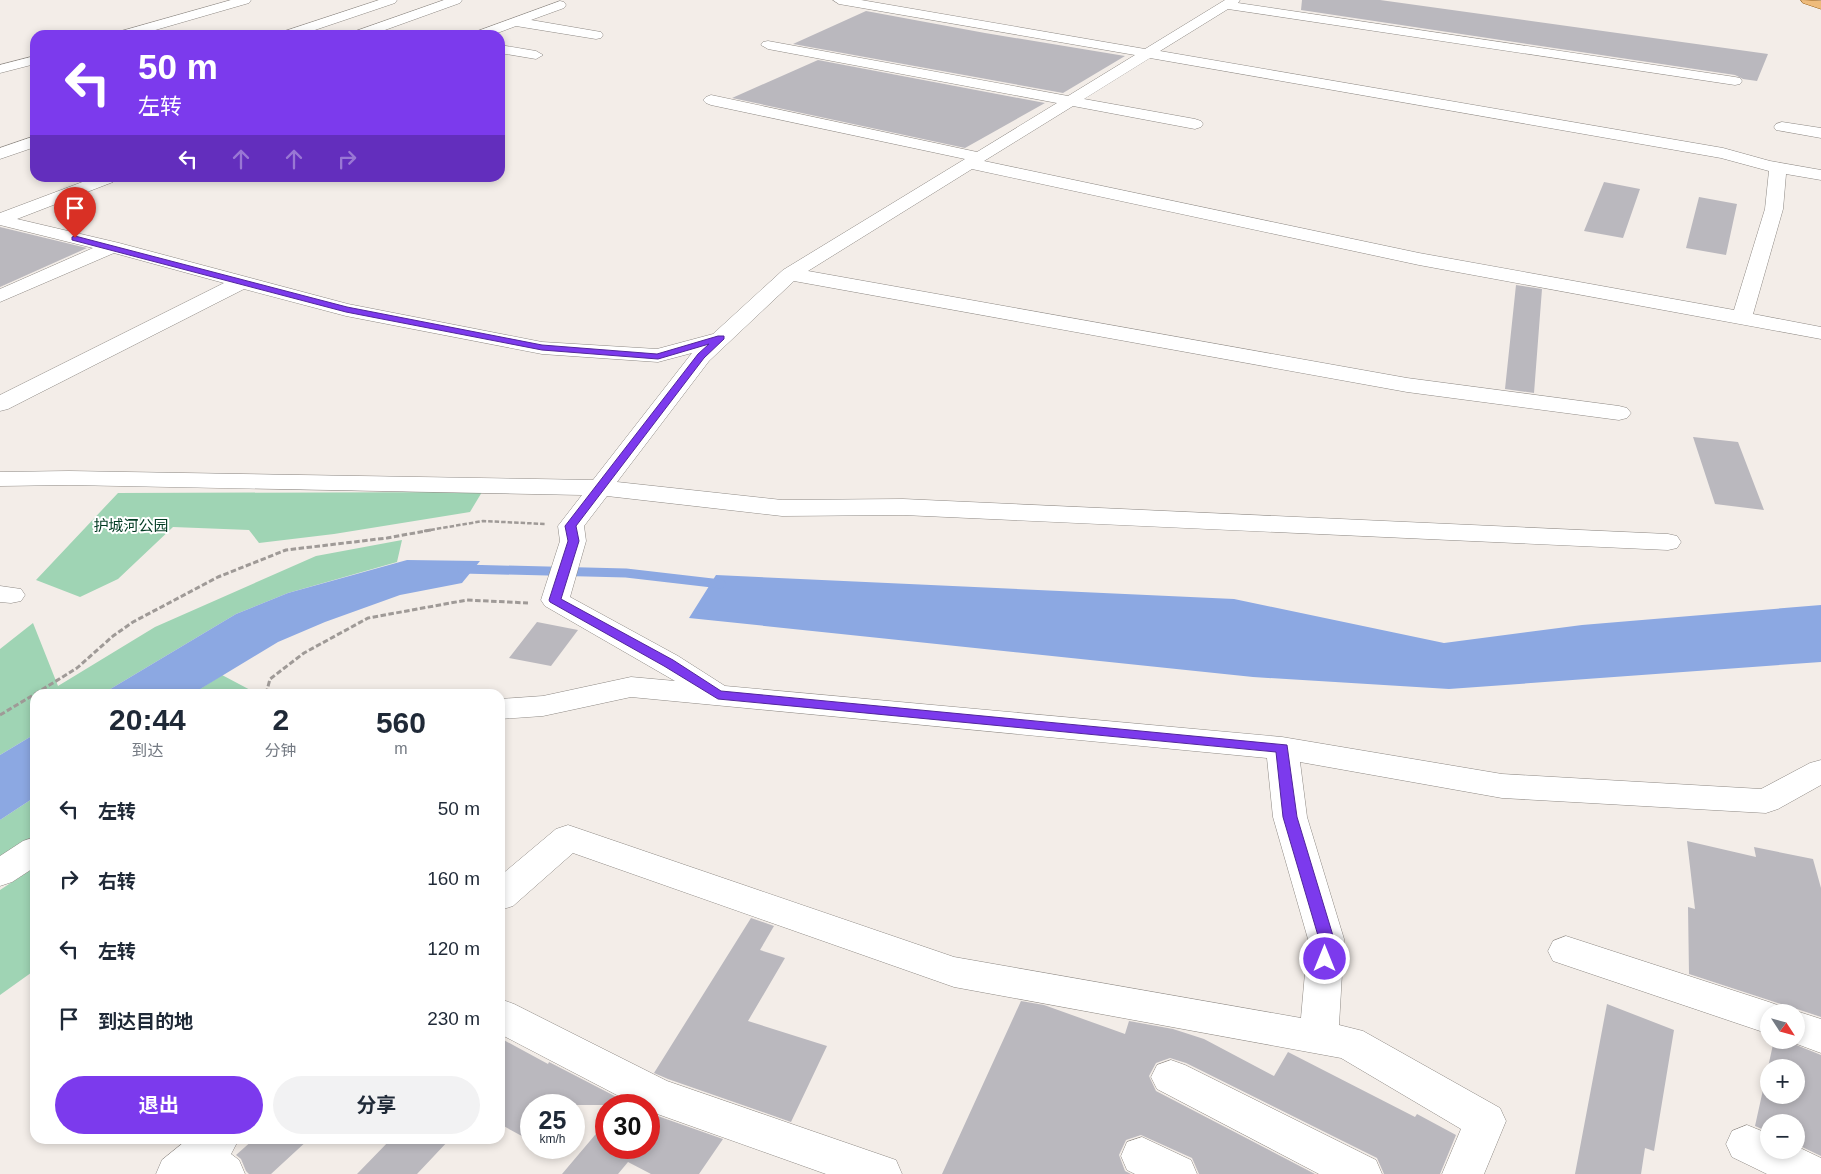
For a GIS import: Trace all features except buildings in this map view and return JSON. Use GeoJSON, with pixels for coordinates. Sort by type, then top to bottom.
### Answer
{"type":"FeatureCollection","features":[{"type":"Feature","properties":{"kind":"main road"},"geometry":{"type":"LineString","coordinates":[[1807,0],[1821,5]]}},
{"type":"Feature","properties":{"kind":"street"},"geometry":{"type":"LineString","coordinates":[[140,30],[245,0]]}},
{"type":"Feature","properties":{"kind":"street"},"geometry":{"type":"LineString","coordinates":[[301,30],[391,0]]}},
{"type":"Feature","properties":{"kind":"street"},"geometry":{"type":"LineString","coordinates":[[372,30],[456,0]]}},
{"type":"Feature","properties":{"kind":"street"},"geometry":{"type":"LineString","coordinates":[[839,0],[1723,153],[1778,168],[1821,175]]}},
{"type":"Feature","properties":{"kind":"street"},"geometry":{"type":"LineString","coordinates":[[493,30],[560,5]]}},
{"type":"Feature","properties":{"kind":"street"},"geometry":{"type":"LineString","coordinates":[[718,695],[668,663],[559,602],[572,534],[600,488],[701,356],[790,274],[1202,20],[1229,6],[1735,81]]}},
{"type":"Feature","properties":{"kind":"street"},"geometry":{"type":"LineString","coordinates":[[365,8],[411,16]]}},
{"type":"Feature","properties":{"kind":"street"},"geometry":{"type":"LineString","coordinates":[[514,22],[596,35]]}},
{"type":"Feature","properties":{"kind":"street"},"geometry":{"type":"LineString","coordinates":[[768,45],[1195,124]]}},
{"type":"Feature","properties":{"kind":"street"},"geometry":{"type":"LineString","coordinates":[[505,50],[536,55]]}},
{"type":"Feature","properties":{"kind":"street"},"geometry":{"type":"LineString","coordinates":[[0,69],[30,61]]}},
{"type":"Feature","properties":{"kind":"street"},"geometry":{"type":"LineString","coordinates":[[711,100],[1419,260],[1742,317],[1821,333]]}},
{"type":"Feature","properties":{"kind":"street"},"geometry":{"type":"LineString","coordinates":[[1782,127],[1821,133]]}},
{"type":"Feature","properties":{"kind":"street"},"geometry":{"type":"LineString","coordinates":[[0,154],[30,143]]}},
{"type":"Feature","properties":{"kind":"street"},"geometry":{"type":"LineString","coordinates":[[1742,317],[1774,209],[1778,168]]}},
{"type":"Feature","properties":{"kind":"street"},"geometry":{"type":"LineString","coordinates":[[0,219],[97,182]]}},
{"type":"Feature","properties":{"kind":"street"},"geometry":{"type":"LineString","coordinates":[[0,219],[346,310],[542,348],[658,356],[721,338]]}},
{"type":"Feature","properties":{"kind":"street"},"geometry":{"type":"LineString","coordinates":[[0,296],[112,248]]}},
{"type":"Feature","properties":{"kind":"street"},"geometry":{"type":"LineString","coordinates":[[790,274],[1407,385],[1620,413]]}},
{"type":"Feature","properties":{"kind":"street"},"geometry":{"type":"LineString","coordinates":[[0,404],[242,282]]}},
{"type":"Feature","properties":{"kind":"street"},"geometry":{"type":"LineString","coordinates":[[0,479],[79,478],[600,488],[782,508],[913,507],[1668,542]]}},
{"type":"Feature","properties":{"kind":"street"},"geometry":{"type":"LineString","coordinates":[[505,709],[543,706],[631,687],[1282,748],[1502,786],[1766,801],[1821,770]]}},
{"type":"Feature","properties":{"kind":"street"},"geometry":{"type":"LineString","coordinates":[[1282,748],[1290,817],[1326,939],[1320,1038]]}},
{"type":"Feature","properties":{"kind":"street"},"geometry":{"type":"LineString","coordinates":[[505,892],[568,838],[954,972],[1349,1043],[1485,1122],[1462,1174]]}},
{"type":"Feature","properties":{"kind":"street"},"geometry":{"type":"LineString","coordinates":[[0,873],[30,853]]}},
{"type":"Feature","properties":{"kind":"street"},"geometry":{"type":"LineString","coordinates":[[1566,950],[1760,1015]]}},
{"type":"Feature","properties":{"kind":"street"},"geometry":{"type":"LineString","coordinates":[[505,1018],[655,1095],[881,1174]]}},
{"type":"Feature","properties":{"kind":"street"},"geometry":{"type":"LineString","coordinates":[[1805,1030],[1821,1036]]}},
{"type":"Feature","properties":{"kind":"street"},"geometry":{"type":"LineString","coordinates":[[1172,1077],[1360,1174]]}},
{"type":"Feature","properties":{"kind":"street"},"geometry":{"type":"LineString","coordinates":[[1747,1144],[1811,1174]]}},
{"type":"Feature","properties":{"kind":"path"},"geometry":{"type":"LineString","coordinates":[[43,689],[78,668],[113,636],[133,622],[218,577],[286,550],[387,538],[483,521],[572,534]]}},
{"type":"Feature","properties":{"kind":"path"},"geometry":{"type":"LineString","coordinates":[[267,689],[270,678],[304,653],[368,618],[467,600],[559,602]]}},
{"type":"Feature","properties":{"kind":"path"},"geometry":{"type":"LineString","coordinates":[[0,716],[30,697]]}},
{"type":"Feature","properties":{"kind":"green space","name":"护城河公园"},"geometry":{"type":"Polygon","coordinates":[[[482,492],[470,512],[334,534],[259,543],[249,530],[173,527],[118,579],[80,597],[36,580],[118,493],[482,492]]]}},
{"type":"Feature","properties":{"kind":"green space"},"geometry":{"type":"Polygon","coordinates":[[[402,540],[397,562],[288,593],[236,614],[110,689],[30,689],[30,737],[0,755],[0,649],[33,623],[58,686],[155,627],[316,556],[402,540]]]}},
{"type":"Feature","properties":{"kind":"green space"},"geometry":{"type":"Polygon","coordinates":[[[222,675],[249,689],[200,689],[222,675]]]}},
{"type":"Feature","properties":{"kind":"green space"},"geometry":{"type":"Polygon","coordinates":[[[30,800],[30,840],[0,860],[0,820],[30,800]]]}},
{"type":"Feature","properties":{"kind":"green space"},"geometry":{"type":"Polygon","coordinates":[[[30,870],[30,974],[0,995],[0,890],[30,870]]]}},
{"type":"Feature","properties":{"kind":"water"},"geometry":{"type":"Polygon","coordinates":[[[407,560],[480,561],[462,583],[400,595],[325,622],[278,642],[200,689],[110,689],[236,614],[288,593],[407,560]]]}},
{"type":"Feature","properties":{"kind":"water"},"geometry":{"type":"Polygon","coordinates":[[[716,575],[1234,599],[1444,643],[1582,625],[1821,605],[1821,662],[1449,689],[1253,677],[689,618],[716,575]]]}},
{"type":"Feature","properties":{"kind":"water"},"geometry":{"type":"Polygon","coordinates":[[[30,737],[30,800],[0,820],[0,755],[30,737]]]}},
{"type":"Feature","properties":{"kind":"waterway"},"geometry":{"type":"LineString","coordinates":[[462,569],[626,573],[721,584]]}},
{"type":"Feature","properties":{"kind":"route"},"geometry":{"type":"LineString","coordinates":[[75,238],[346,310],[542,348],[658,356],[721,338],[701,356],[571,526],[573,541],[554,600],[668,663],[718,695],[1282,748],[1290,817],[1326,939],[1325,959]]}}]}
